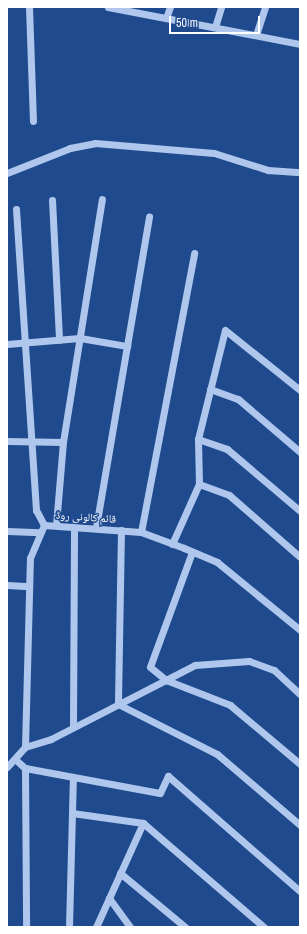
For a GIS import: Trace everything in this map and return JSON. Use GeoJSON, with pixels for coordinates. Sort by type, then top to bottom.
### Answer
{"type":"FeatureCollection","features":[{"type":"Feature","properties":{"kind":"street"},"geometry":{"type":"LineString","coordinates":[[29,7],[33,121]]}},
{"type":"Feature","properties":{"kind":"street"},"geometry":{"type":"LineString","coordinates":[[108,7],[122,8],[166,18],[300,42]]}},
{"type":"Feature","properties":{"kind":"street"},"geometry":{"type":"LineString","coordinates":[[166,18],[170,7]]}},
{"type":"Feature","properties":{"kind":"street"},"geometry":{"type":"LineString","coordinates":[[215,27],[221,7]]}},
{"type":"Feature","properties":{"kind":"street"},"geometry":{"type":"LineString","coordinates":[[256,35],[265,7]]}},
{"type":"Feature","properties":{"kind":"street"},"geometry":{"type":"LineString","coordinates":[[7,173],[70,148],[95,143],[214,153],[262,168],[300,172]]}},
{"type":"Feature","properties":{"kind":"street"},"geometry":{"type":"LineString","coordinates":[[56,525],[63,442],[102,198]]}},
{"type":"Feature","properties":{"kind":"street"},"geometry":{"type":"LineString","coordinates":[[52,200],[59,340]]}},
{"type":"Feature","properties":{"kind":"street"},"geometry":{"type":"LineString","coordinates":[[16,209],[36,510],[44,525]]}},
{"type":"Feature","properties":{"kind":"street"},"geometry":{"type":"LineString","coordinates":[[96,527],[150,216]]}},
{"type":"Feature","properties":{"kind":"street"},"geometry":{"type":"LineString","coordinates":[[141,532],[194,254]]}},
{"type":"Feature","properties":{"kind":"street"},"geometry":{"type":"LineString","coordinates":[[172,544],[199,484],[198,439],[225,330],[300,390]]}},
{"type":"Feature","properties":{"kind":"street"},"geometry":{"type":"LineString","coordinates":[[7,344],[80,338],[127,346]]}},
{"type":"Feature","properties":{"kind":"street"},"geometry":{"type":"LineString","coordinates":[[210,389],[238,399],[300,452]]}},
{"type":"Feature","properties":{"kind":"street"},"geometry":{"type":"LineString","coordinates":[[198,439],[227,450],[300,511]]}},
{"type":"Feature","properties":{"kind":"street"},"geometry":{"type":"LineString","coordinates":[[7,441],[63,442]]}},
{"type":"Feature","properties":{"kind":"street"},"geometry":{"type":"LineString","coordinates":[[199,484],[229,495],[300,557]]}},
{"type":"Feature","properties":{"kind":"street","name":"قائم کالونی روڈ"},"geometry":{"type":"LineString","coordinates":[[25,747],[30,558],[44,525],[96,527],[141,532],[217,562],[300,630]]}},
{"type":"Feature","properties":{"kind":"street"},"geometry":{"type":"LineString","coordinates":[[73,727],[74,526]]}},
{"type":"Feature","properties":{"kind":"street"},"geometry":{"type":"LineString","coordinates":[[118,704],[121,530]]}},
{"type":"Feature","properties":{"kind":"street"},"geometry":{"type":"LineString","coordinates":[[7,531],[40,532]]}},
{"type":"Feature","properties":{"kind":"street"},"geometry":{"type":"LineString","coordinates":[[192,552],[150,666],[166,680],[230,705],[300,764]]}},
{"type":"Feature","properties":{"kind":"street"},"geometry":{"type":"LineString","coordinates":[[7,585],[29,586]]}},
{"type":"Feature","properties":{"kind":"street"},"geometry":{"type":"LineString","coordinates":[[7,767],[16,760],[25,747],[73,727],[195,665],[249,661],[274,670],[300,694]]}},
{"type":"Feature","properties":{"kind":"street"},"geometry":{"type":"LineString","coordinates":[[118,704],[217,754],[300,825]]}},
{"type":"Feature","properties":{"kind":"street"},"geometry":{"type":"LineString","coordinates":[[16,760],[25,768],[160,793],[168,776],[300,891]]}},
{"type":"Feature","properties":{"kind":"street"},"geometry":{"type":"LineString","coordinates":[[25,768],[26,927]]}},
{"type":"Feature","properties":{"kind":"street"},"geometry":{"type":"LineString","coordinates":[[69,927],[73,777]]}},
{"type":"Feature","properties":{"kind":"street"},"geometry":{"type":"LineString","coordinates":[[72,813],[144,824],[264,927]]}},
{"type":"Feature","properties":{"kind":"street"},"geometry":{"type":"LineString","coordinates":[[96,927],[144,824]]}},
{"type":"Feature","properties":{"kind":"street"},"geometry":{"type":"LineString","coordinates":[[120,873],[185,927]]}},
{"type":"Feature","properties":{"kind":"street"},"geometry":{"type":"LineString","coordinates":[[109,898],[130,927]]}}]}
